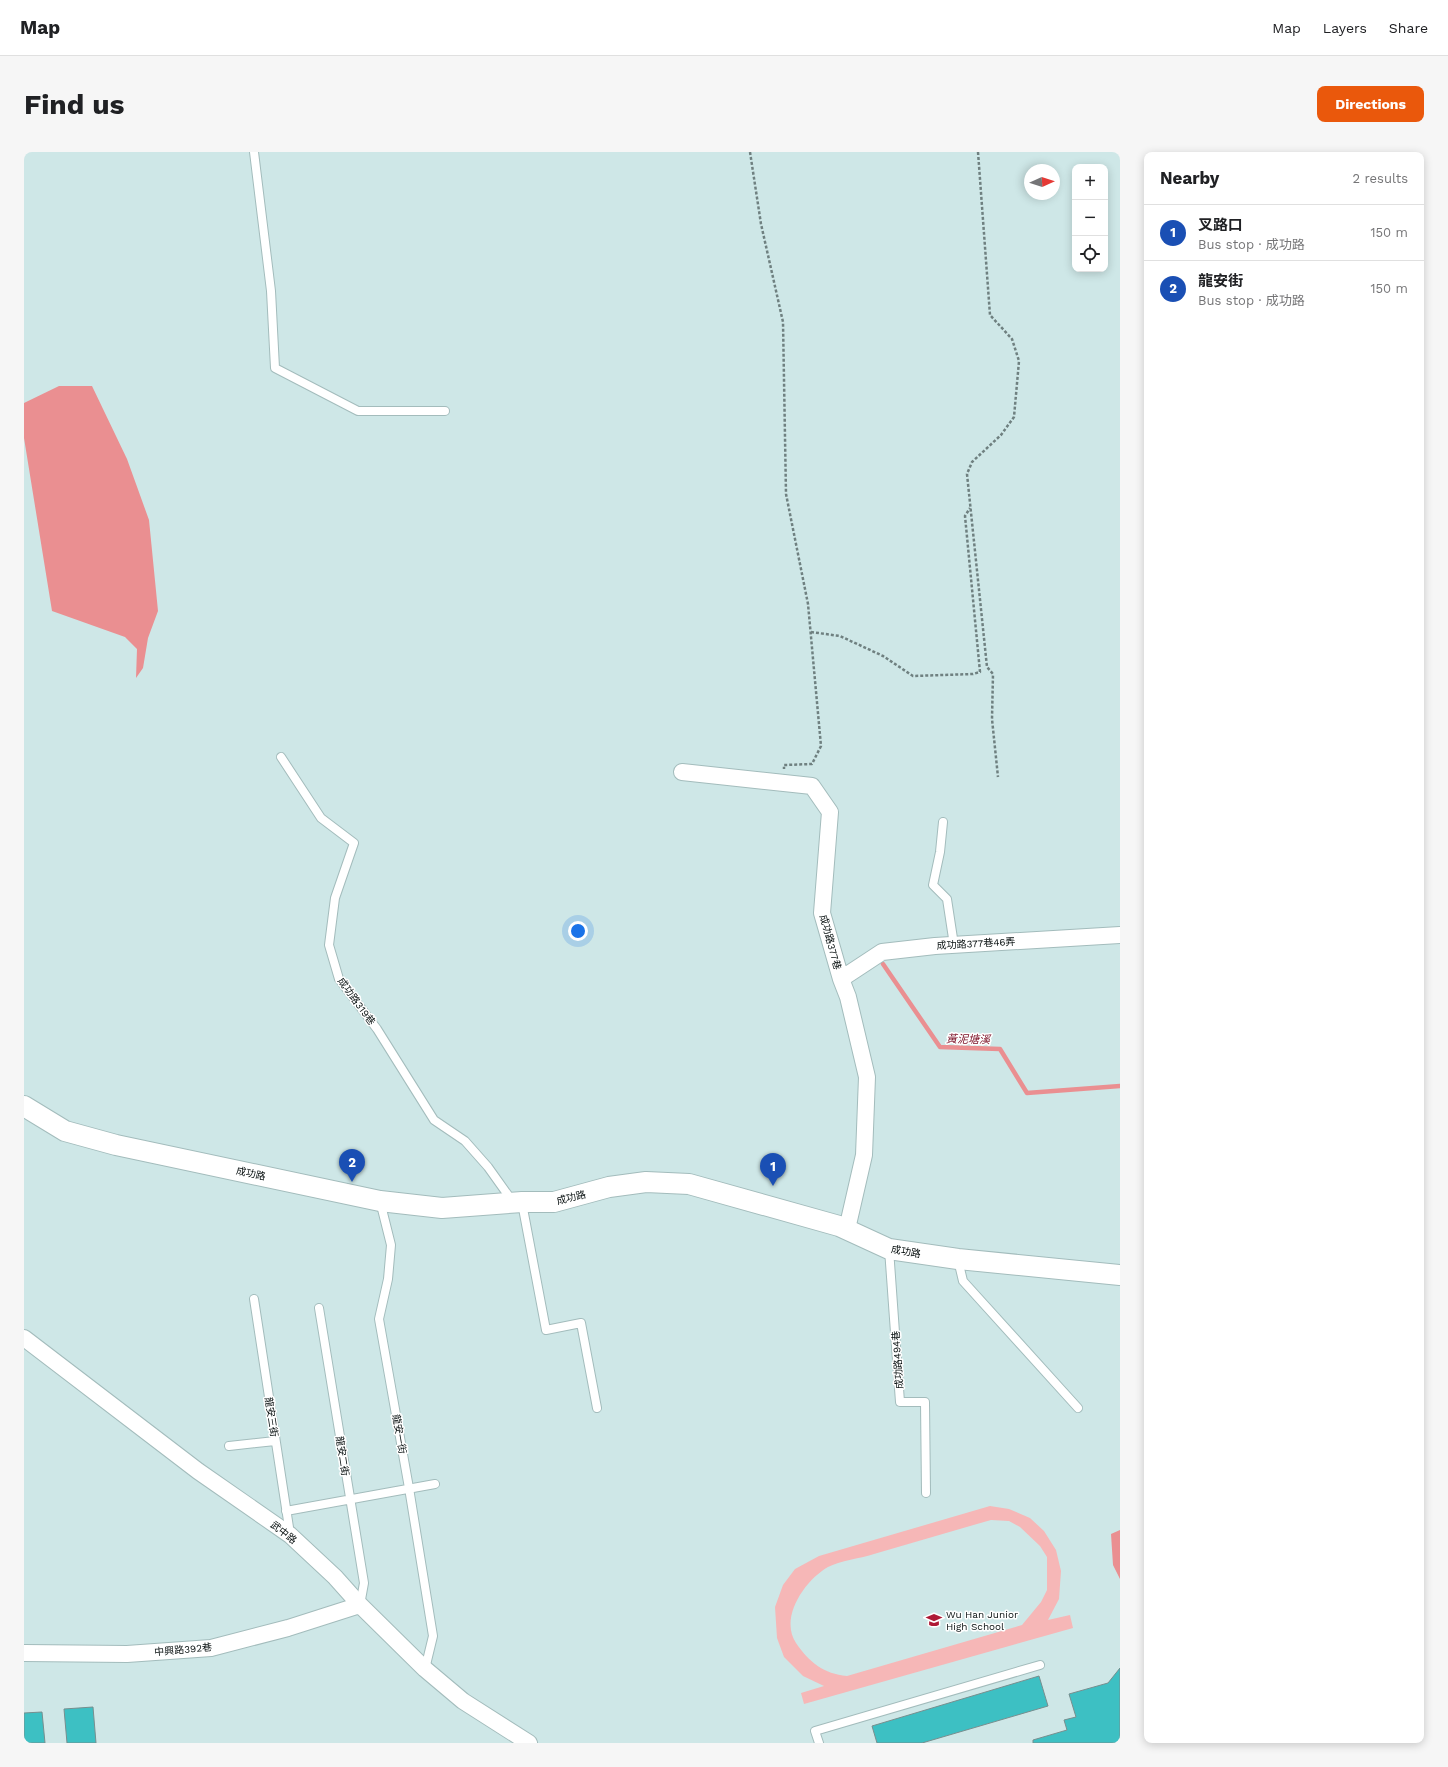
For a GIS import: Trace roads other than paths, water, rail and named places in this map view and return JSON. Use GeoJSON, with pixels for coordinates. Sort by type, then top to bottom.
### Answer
{"type":"FeatureCollection","features":[{"type":"Feature","properties":{"kind":"street","name":"成功路377巷"},"geometry":{"type":"LineString","coordinates":[[682,772],[812,786],[830,812],[822,913],[841,979],[848,997],[867,1076],[864,1155],[847,1229]]}},
{"type":"Feature","properties":{"kind":"street","name":"成功路377巷46弄"},"geometry":{"type":"LineString","coordinates":[[841,979],[882,952],[954,945],[1120,935]]}},
{"type":"Feature","properties":{"kind":"street","name":"成功路"},"geometry":{"type":"LineString","coordinates":[[24,1106],[65,1131],[116,1145],[380,1200],[442,1208],[554,1202],[609,1187],[646,1182],[689,1184],[839,1226],[889,1248],[958,1259],[1120,1275]]}},
{"type":"Feature","properties":{"kind":"street","name":"武中路"},"geometry":{"type":"LineString","coordinates":[[24,1338],[198,1471],[290,1535],[335,1577],[360,1605],[425,1669],[463,1701],[529,1743]]}},
{"type":"Feature","properties":{"kind":"street","name":"中興路392巷"},"geometry":{"type":"LineString","coordinates":[[24,1653],[127,1654],[211,1648],[288,1628],[360,1605]]}},
{"type":"Feature","properties":{"kind":"lane"},"geometry":{"type":"LineString","coordinates":[[254,152],[271,290],[275,368],[358,411],[445,411]]}},
{"type":"Feature","properties":{"kind":"lane","name":"成功路319巷"},"geometry":{"type":"LineString","coordinates":[[281,757],[321,818],[354,843],[335,898],[329,945],[339,980],[377,1029],[434,1120],[465,1141],[518,1203]]}},
{"type":"Feature","properties":{"kind":"lane"},"geometry":{"type":"LineString","coordinates":[[943,822],[940,852],[933,885],[946,899],[954,945]]}},
{"type":"Feature","properties":{"kind":"lane","name":"龍安一街"},"geometry":{"type":"LineString","coordinates":[[380,1200],[391,1245],[388,1279],[379,1319],[433,1636],[425,1669]]}},
{"type":"Feature","properties":{"kind":"lane"},"geometry":{"type":"LineString","coordinates":[[518,1203],[546,1330],[581,1323],[597,1408]]}},
{"type":"Feature","properties":{"kind":"lane","name":"成功路494巷"},"geometry":{"type":"LineString","coordinates":[[889,1248],[900,1402],[925,1402],[926,1493]]}},
{"type":"Feature","properties":{"kind":"lane"},"geometry":{"type":"LineString","coordinates":[[958,1259],[963,1281],[1078,1408]]}},
{"type":"Feature","properties":{"kind":"lane","name":"龍安三街"},"geometry":{"type":"LineString","coordinates":[[254,1299],[290,1535]]}},
{"type":"Feature","properties":{"kind":"lane","name":"龍安二街"},"geometry":{"type":"LineString","coordinates":[[319,1308],[364,1583],[360,1605]]}},
{"type":"Feature","properties":{"kind":"lane"},"geometry":{"type":"LineString","coordinates":[[229,1446],[275,1440]]}},
{"type":"Feature","properties":{"kind":"lane"},"geometry":{"type":"LineString","coordinates":[[286,1511],[434,1484]]}},
{"type":"Feature","properties":{"kind":"lane"},"geometry":{"type":"LineString","coordinates":[[819,1743],[815,1731],[1040,1664]]}},
{"type":"Feature","properties":{"kind":"waterway","name":"黃泥塘溪"},"geometry":{"type":"LineString","coordinates":[[883,964],[940,1047],[1000,1049],[1027,1093],[1120,1086]]}},
{"type":"Feature","properties":{"kind":"place","name":"龍安街"},"geometry":{"type":"Point","coordinates":[352,1182]}},
{"type":"Feature","properties":{"kind":"place","name":"叉路口"},"geometry":{"type":"Point","coordinates":[773,1186]}},
{"type":"Feature","properties":{"kind":"place","name":"Wu Han Junior High School"},"geometry":{"type":"Point","coordinates":[934,1620]}}]}
